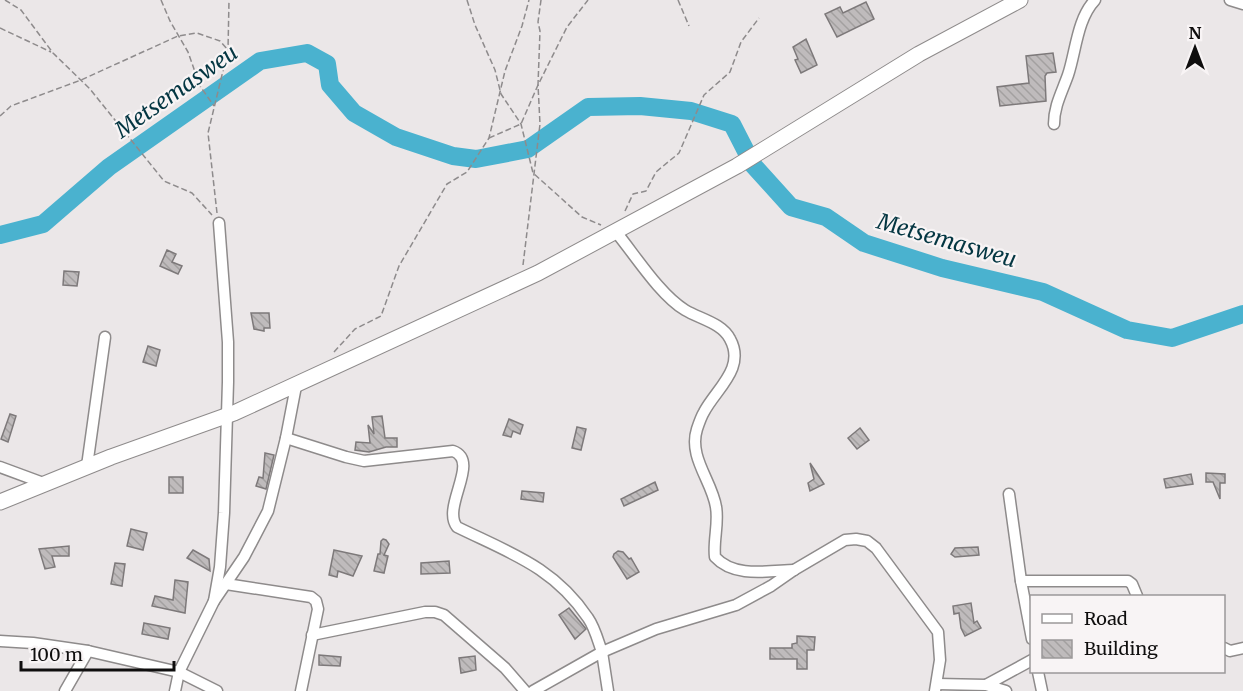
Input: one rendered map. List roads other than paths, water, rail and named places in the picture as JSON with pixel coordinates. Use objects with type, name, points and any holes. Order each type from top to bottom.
[{"type":"street","points":[[1054,124],[1054,110],[1069,73],[1077,37],[1089,7],[1095,0]]},
{"type":"street","points":[[1230,0],[1243,4]]},
{"type":"street","points":[[0,502],[87,466],[226,417],[521,281],[737,166],[919,54],[1016,1]]},
{"type":"street","points":[[214,601],[224,513],[228,342],[219,223]]},
{"type":"street","points":[[616,232],[669,297],[685,310],[720,328],[729,337],[733,346],[735,357],[733,368],[703,412],[696,432],[696,451],[716,506],[715,557],[720,563],[752,572],[794,570]]},
{"type":"street","points":[[87,466],[105,337]]},
{"type":"street","points":[[175,691],[179,672],[214,601],[255,537],[268,511],[297,386]]},
{"type":"street","points":[[286,438],[364,461],[453,451],[460,453],[464,459],[464,468],[454,507],[454,523],[457,527],[529,561],[552,577],[588,618],[602,652],[608,691]]},
{"type":"street","points":[[0,467],[46,484]]},
{"type":"street","points":[[1009,494],[1030,628]]},
{"type":"street","points":[[533,691],[602,652],[656,629],[736,605],[845,540],[856,539],[867,541],[876,548],[938,632],[940,652],[936,687],[986,685],[1006,691]]},
{"type":"street","points":[[1021,581],[1128,581],[1136,595]]},
{"type":"street","points":[[226,584],[310,597],[316,601],[318,609],[301,691]]},
{"type":"street","points":[[312,635],[425,612],[435,612],[444,615],[505,668],[525,691]]},
{"type":"street","points":[[0,641],[88,651],[179,672],[217,691]]},
{"type":"street","points":[[1225,648],[1230,651],[1243,648]]},
{"type":"street","points":[[65,691],[88,651]]},
{"type":"street","points":[[986,685],[1030,661]]},
{"type":"street","points":[[1038,673],[1042,691]]},
{"type":"waterway","name":"Metsemasweu","points":[[0,235],[43,224],[109,167],[260,61],[307,53],[327,64],[330,85],[354,113],[396,137],[453,156],[476,159],[528,149],[588,107],[640,106],[691,111],[732,124],[753,165],[791,207],[826,217],[864,243],[942,268],[1043,292],[1127,330],[1172,338],[1243,314]]}]
